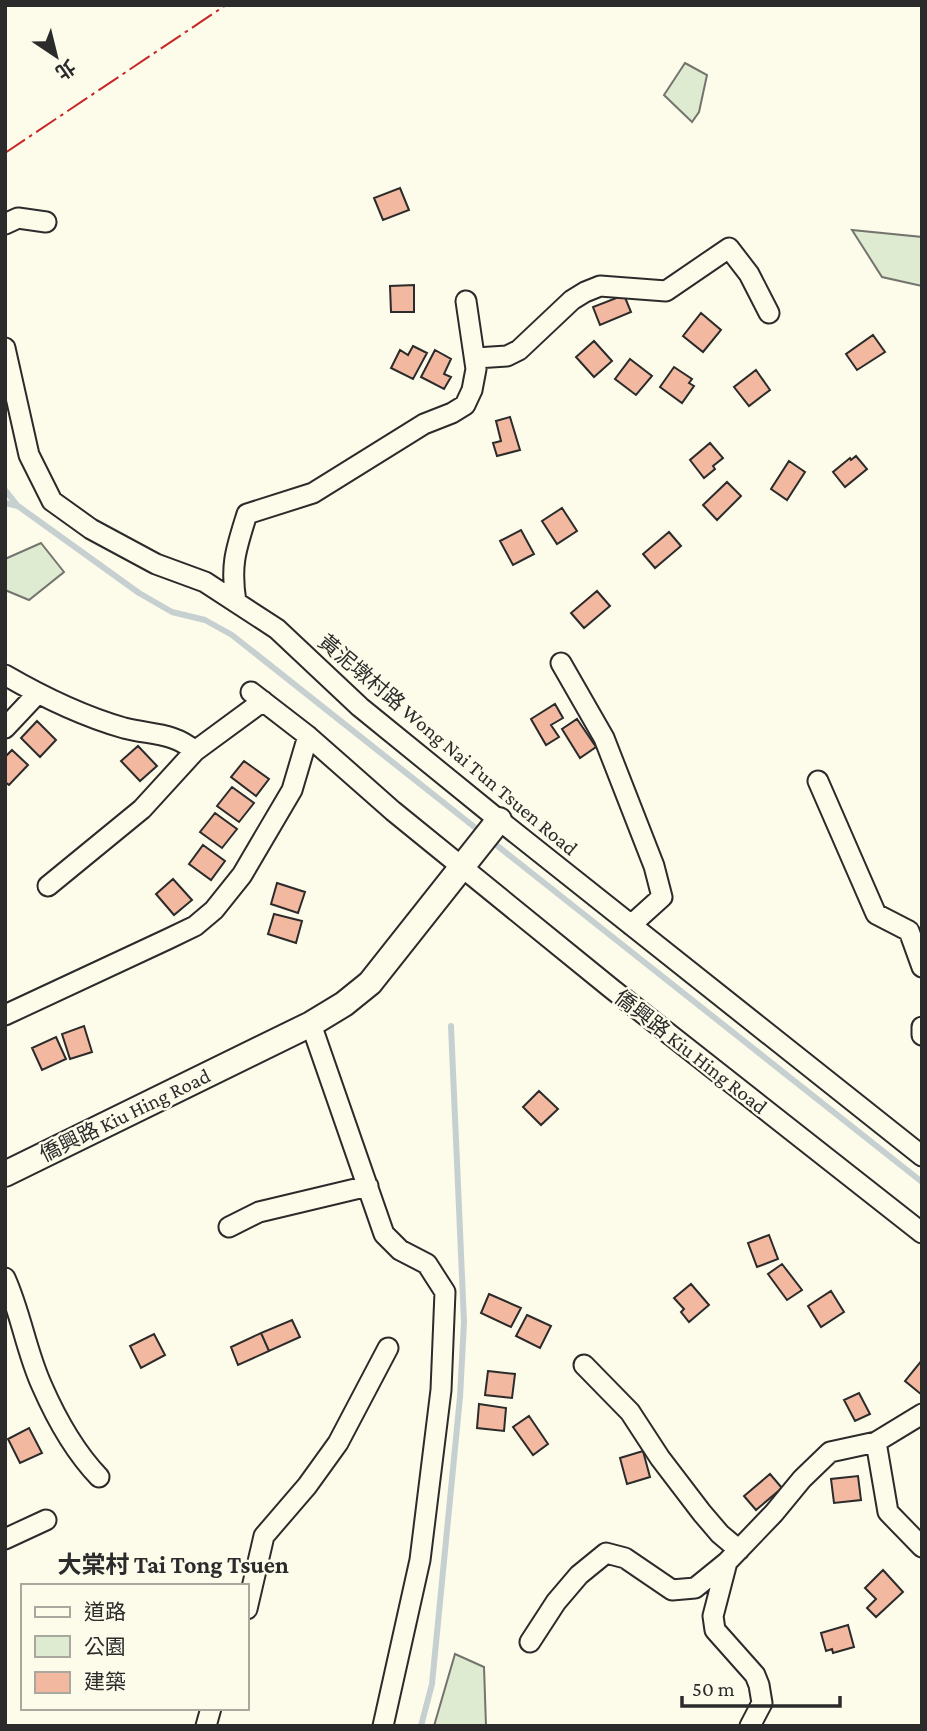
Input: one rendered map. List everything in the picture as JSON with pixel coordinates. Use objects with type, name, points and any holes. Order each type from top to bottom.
[{"type":"street","points":[[5,224],[18,218],[46,222]]},
{"type":"street","points":[[476,358],[507,356],[519,351],[572,300],[584,292],[600,286],[666,291],[729,248],[749,274],[769,313]]},
{"type":"street","points":[[236,602],[232,575],[247,514],[313,494],[424,424],[459,410],[469,398],[476,358],[466,301]]},
{"type":"street","name":"黃泥墩村路 Wong Nai Tun Tsuen Road","points":[[5,348],[29,455],[52,501],[91,529],[156,564],[205,582],[276,629],[360,707],[922,1156]]},
{"type":"street","points":[[561,663],[604,738],[654,866],[662,897],[631,925]]},
{"type":"street","points":[[5,675],[37,694],[83,714],[125,728],[176,738],[195,751],[142,809],[48,886]]},
{"type":"street","points":[[5,728],[37,694]]},
{"type":"street","name":"僑興路 Kiu Hing Road","points":[[195,751],[257,697],[308,736],[393,811],[680,1044],[922,1233]]},
{"type":"street","points":[[5,1015],[195,926],[214,910],[242,875],[292,790],[308,736]]},
{"type":"street","points":[[818,781],[876,914],[915,926],[922,967]]},
{"type":"street","name":"僑興路 Kiu Hing Road","points":[[5,1174],[311,1024],[344,1004],[370,983],[499,820]]},
{"type":"street","points":[[311,1024],[384,1234],[400,1250],[427,1264],[445,1292],[441,1390],[420,1560],[383,1726]]},
{"type":"street","points":[[229,1227],[259,1212],[368,1186]]},
{"type":"street","points":[[5,1278],[16,1302],[21,1326],[42,1385],[82,1459],[99,1477]]},
{"type":"street","points":[[248,1605],[264,1536],[338,1443],[388,1348]]},
{"type":"street","points":[[583,1365],[630,1412],[660,1458],[720,1534],[733,1556],[713,1616],[715,1630],[755,1675],[759,1685],[762,1703],[750,1726]]},
{"type":"street","points":[[530,1642],[556,1602],[579,1574],[606,1553],[625,1558],[672,1590],[695,1588],[733,1556],[830,1451],[876,1442],[922,1414]]},
{"type":"street","points":[[876,1442],[888,1512],[922,1547]]},
{"type":"street","points":[[5,1539],[46,1520]]},
{"type":"green space","points":[[685,63],[707,75],[699,112],[692,122],[664,95]]},
{"type":"green space","points":[[852,230],[922,237],[922,286],[882,277]]},
{"type":"green space","points":[[41,543],[64,572],[29,600],[5,590],[5,559]]},
{"type":"green space","points":[[455,1654],[484,1667],[486,1726],[434,1726]]},
{"type":"building","points":[[400,188],[409,210],[383,220],[374,198]]},
{"type":"building","points":[[414,285],[414,312],[391,312],[390,286]]},
{"type":"building","points":[[624,295],[631,312],[600,325],[593,307]]},
{"type":"building","points":[[701,313],[721,330],[703,352],[683,336]]},
{"type":"building","points":[[873,335],[885,352],[857,370],[846,354]]},
{"type":"building","points":[[594,341],[612,361],[594,377],[576,357]]},
{"type":"building","points":[[413,346],[427,353],[413,379],[391,368],[400,350],[408,355]]},
{"type":"building","points":[[435,350],[451,359],[444,374],[451,377],[444,389],[421,377]]},
{"type":"building","points":[[630,359],[652,376],[636,395],[615,379]]},
{"type":"building","points":[[674,367],[692,379],[689,383],[694,386],[682,403],[660,387]]},
{"type":"building","points":[[756,370],[770,390],[749,406],[734,387]]},
{"type":"building","points":[[510,417],[520,450],[497,456],[493,443],[501,441],[496,421]]},
{"type":"building","points":[[710,443],[723,458],[704,478],[690,460]]},
{"type":"building","points":[[856,456],[867,469],[845,487],[833,472]]},
{"type":"building","points":[[789,461],[805,472],[787,500],[771,489]]},
{"type":"building","points":[[727,482],[741,496],[717,520],[703,505]]},
{"type":"building","points":[[562,508],[577,531],[557,544],[542,521]]},
{"type":"building","points":[[521,530],[534,554],[513,565],[500,541]]},
{"type":"building","points":[[669,532],[681,546],[655,568],[643,554]]},
{"type":"building","points":[[597,591],[610,606],[584,628],[571,613]]},
{"type":"building","points":[[555,704],[563,718],[551,725],[559,737],[546,745],[531,719]]},
{"type":"building","points":[[577,719],[596,747],[580,758],[562,729]]},
{"type":"building","points":[[37,721],[56,740],[40,757],[21,738]]},
{"type":"building","points":[[138,746],[157,766],[140,781],[121,761]]},
{"type":"building","points":[[12,750],[28,765],[9,785],[5,782],[5,757]]},
{"type":"building","points":[[244,761],[269,779],[256,796],[231,777]]},
{"type":"building","points":[[232,787],[254,803],[239,822],[217,806]]},
{"type":"building","points":[[215,813],[237,829],[222,848],[200,832]]},
{"type":"building","points":[[203,845],[225,861],[211,880],[189,864]]},
{"type":"building","points":[[173,879],[192,900],[174,915],[156,894]]},
{"type":"building","points":[[277,883],[305,892],[298,913],[271,904]]},
{"type":"building","points":[[274,914],[302,921],[296,943],[268,934]]},
{"type":"building","points":[[84,1026],[92,1052],[70,1059],[62,1034]]},
{"type":"building","points":[[56,1037],[66,1059],[42,1070],[32,1048]]},
{"type":"building","points":[[539,1091],[558,1109],[541,1125],[523,1107]]},
{"type":"building","points":[[769,1235],[778,1259],[757,1267],[748,1243]]},
{"type":"building","points":[[782,1264],[802,1290],[787,1300],[768,1274]]},
{"type":"building","points":[[691,1284],[709,1305],[689,1322],[681,1312],[684,1309],[674,1298]]},
{"type":"building","points":[[831,1291],[844,1312],[821,1327],[808,1306]]},
{"type":"building","points":[[489,1294],[521,1308],[511,1327],[481,1313]]},
{"type":"building","points":[[527,1315],[551,1326],[540,1348],[516,1336]]},
{"type":"building","points":[[292,1320],[300,1337],[269,1351],[261,1333]]},
{"type":"building","points":[[261,1333],[269,1351],[238,1365],[231,1347]]},
{"type":"building","points":[[154,1334],[165,1355],[141,1368],[130,1346]]},
{"type":"building","points":[[922,1360],[922,1395],[905,1381]]},
{"type":"building","points":[[488,1371],[515,1374],[512,1398],[485,1395]]},
{"type":"building","points":[[859,1393],[870,1414],[855,1421],[844,1400]]},
{"type":"building","points":[[479,1404],[506,1408],[504,1431],[477,1428]]},
{"type":"building","points":[[529,1416],[548,1444],[533,1455],[513,1427]]},
{"type":"building","points":[[29,1428],[42,1453],[20,1463],[8,1439]]},
{"type":"building","points":[[643,1451],[650,1477],[627,1484],[620,1458]]},
{"type":"building","points":[[770,1474],[782,1488],[756,1510],[744,1496]]},
{"type":"building","points":[[858,1476],[861,1500],[834,1503],[831,1479]]},
{"type":"building","points":[[883,1570],[903,1592],[876,1617],[867,1608],[876,1599],[865,1588]]},
{"type":"building","points":[[848,1625],[854,1647],[833,1653],[832,1649],[826,1651],[821,1633]]},
{"type":"waterway","points":[[5,490],[17,505]]},
{"type":"waterway","points":[[5,503],[18,506],[139,593],[172,612],[205,620],[232,635],[482,833]]},
{"type":"waterway","points":[[490,840],[922,1182]]},
{"type":"waterway","points":[[421,1726],[432,1684],[460,1397],[464,1322],[451,1026]]},
{"type":"power","points":[[5,153],[226,5]]},
{"type":"district","name":"大棠村 Tai Tong Tsuen","points":[[173,1565]]}]
